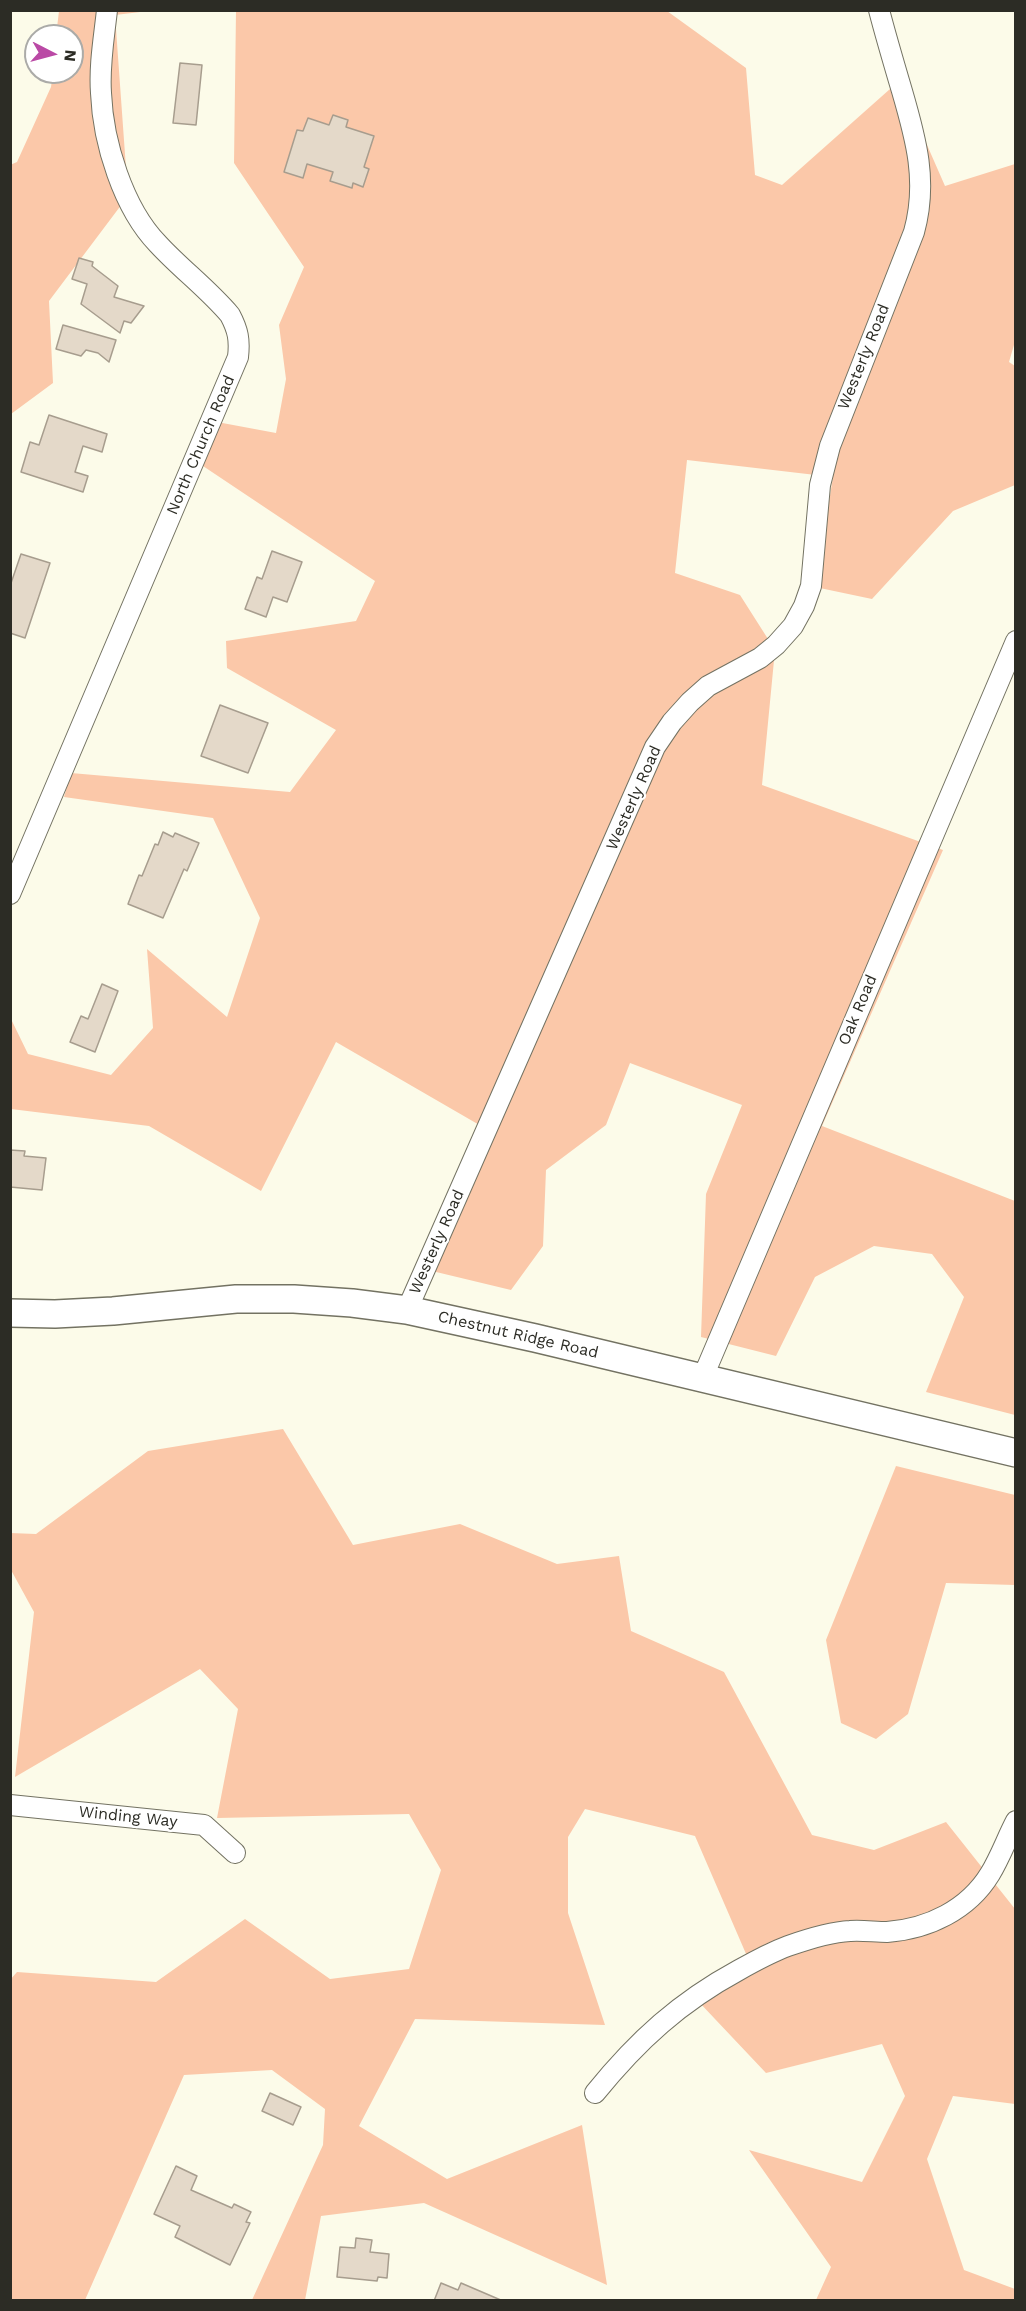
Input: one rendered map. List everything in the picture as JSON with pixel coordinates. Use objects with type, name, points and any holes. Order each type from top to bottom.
[{"type":"main road","name":"Chestnut Ridge Road","points":[[10,1313],[55,1314],[113,1311],[236,1299],[294,1299],[407,1310],[524,1335],[1016,1453]]},
{"type":"street","name":"North Church Road","points":[[10,894],[193,468],[238,357],[240,341],[237,327],[230,315],[156,243],[138,217],[123,188],[111,154],[100,92],[107,10]]},
{"type":"street","name":"Westerly Road","points":[[407,1310],[655,747],[672,722],[708,686],[760,658],[776,645],[793,626],[804,606],[811,586],[820,484],[830,446],[914,232],[919,209],[922,183],[919,153],[879,10]]},
{"type":"street","name":"Oak Road","points":[[702,1379],[1016,641]]},
{"type":"street","name":"Winding Way","points":[[10,1805],[204,1825],[235,1853]]},
{"type":"street","points":[[595,2093],[650,2031],[711,1985],[753,1962],[786,1947],[817,1937],[849,1931],[887,1932],[915,1927],[940,1918],[961,1906],[991,1874],[1016,1821]]},
{"type":"shaded area","points":[[59,11],[149,11],[115,15],[128,196],[49,301],[53,383],[11,414],[10,165],[17,162],[51,84],[84,84],[84,24],[57,24]]},
{"type":"shaded area","points":[[236,11],[667,11],[746,68],[755,175],[782,185],[899,81],[945,186],[1015,164],[1016,338],[1009,362],[1015,366],[1015,485],[953,511],[872,599],[815,587],[833,477],[687,460],[675,573],[740,595],[775,650],[762,785],[943,850],[822,1126],[1015,1201],[1015,1415],[926,1392],[964,1297],[932,1254],[874,1246],[815,1277],[776,1356],[701,1337],[706,1194],[742,1105],[630,1063],[606,1125],[546,1170],[543,1246],[511,1290],[432,1271],[488,1130],[336,1042],[261,1191],[149,1126],[11,1109],[11,1019],[28,1054],[111,1075],[153,1028],[147,949],[227,1017],[260,918],[213,818],[64,797],[71,773],[290,792],[336,730],[227,668],[226,641],[356,621],[375,581],[200,464],[217,422],[276,433],[286,379],[279,325],[304,267],[234,163]]},
{"type":"shaded area","points":[[283,1429],[353,1545],[460,1524],[557,1564],[619,1556],[631,1631],[724,1672],[812,1835],[874,1850],[946,1822],[1015,1909],[1015,2104],[953,2096],[927,2159],[964,2270],[1015,2289],[1015,2300],[816,2300],[831,2267],[749,2150],[862,2182],[905,2096],[882,2044],[766,2073],[698,2001],[753,1970],[695,1836],[585,1809],[568,1837],[568,1913],[605,2025],[415,2019],[359,2126],[447,2179],[582,2125],[607,2285],[424,2203],[321,2216],[305,2300],[252,2300],[323,2145],[325,2109],[272,2070],[184,2075],[85,2300],[11,2300],[10,1980],[17,1972],[156,1982],[245,1919],[330,1979],[409,1969],[441,1870],[409,1814],[217,1818],[238,1709],[200,1669],[15,1777],[34,1612],[11,1570],[10,1533],[36,1534],[148,1451]]},
{"type":"shaded area","points":[[896,1466],[1015,1495],[1015,1585],[946,1583],[908,1714],[876,1739],[841,1723],[826,1640]]},
{"type":"building","points":[[180,63],[202,65],[196,125],[173,123]]},
{"type":"building","points":[[333,115],[348,120],[346,127],[374,136],[364,167],[369,169],[363,187],[353,183],[352,188],[330,181],[333,172],[307,164],[303,178],[284,172],[297,130],[303,131],[308,118],[329,125]]},
{"type":"building","points":[[79,258],[93,262],[92,266],[118,286],[114,297],[144,306],[131,323],[124,321],[120,333],[81,304],[87,284],[72,279]]},
{"type":"building","points":[[63,325],[116,340],[109,362],[98,353],[86,350],[81,356],[56,349]]},
{"type":"building","points":[[49,415],[107,434],[102,452],[83,446],[75,472],[88,476],[83,492],[21,472],[30,442],[39,445]]},
{"type":"building","points":[[272,551],[302,562],[287,602],[273,597],[266,617],[245,609],[257,577],[262,579]]},
{"type":"building","points":[[21,554],[50,563],[25,638],[10,633],[10,586]]},
{"type":"building","points":[[220,705],[268,723],[248,773],[201,756]]},
{"type":"building","points":[[163,832],[173,837],[175,833],[199,843],[187,871],[184,869],[163,918],[128,904],[139,875],[142,876],[155,844],[158,845]]},
{"type":"building","points":[[102,984],[118,991],[95,1052],[70,1042],[81,1016],[88,1019]]},
{"type":"building","points":[[10,1150],[25,1151],[24,1156],[46,1158],[42,1190],[10,1187]]},
{"type":"building","points":[[270,2093],[301,2107],[293,2125],[262,2111]]},
{"type":"building","points":[[176,2166],[197,2176],[191,2190],[232,2208],[234,2204],[251,2212],[246,2222],[250,2223],[230,2265],[175,2237],[180,2226],[154,2214]]},
{"type":"building","points":[[356,2238],[372,2240],[370,2252],[389,2254],[387,2278],[378,2277],[377,2281],[337,2277],[340,2247],[355,2248]]},
{"type":"building","points":[[441,2283],[458,2290],[461,2283],[503,2301],[434,2301]]}]
